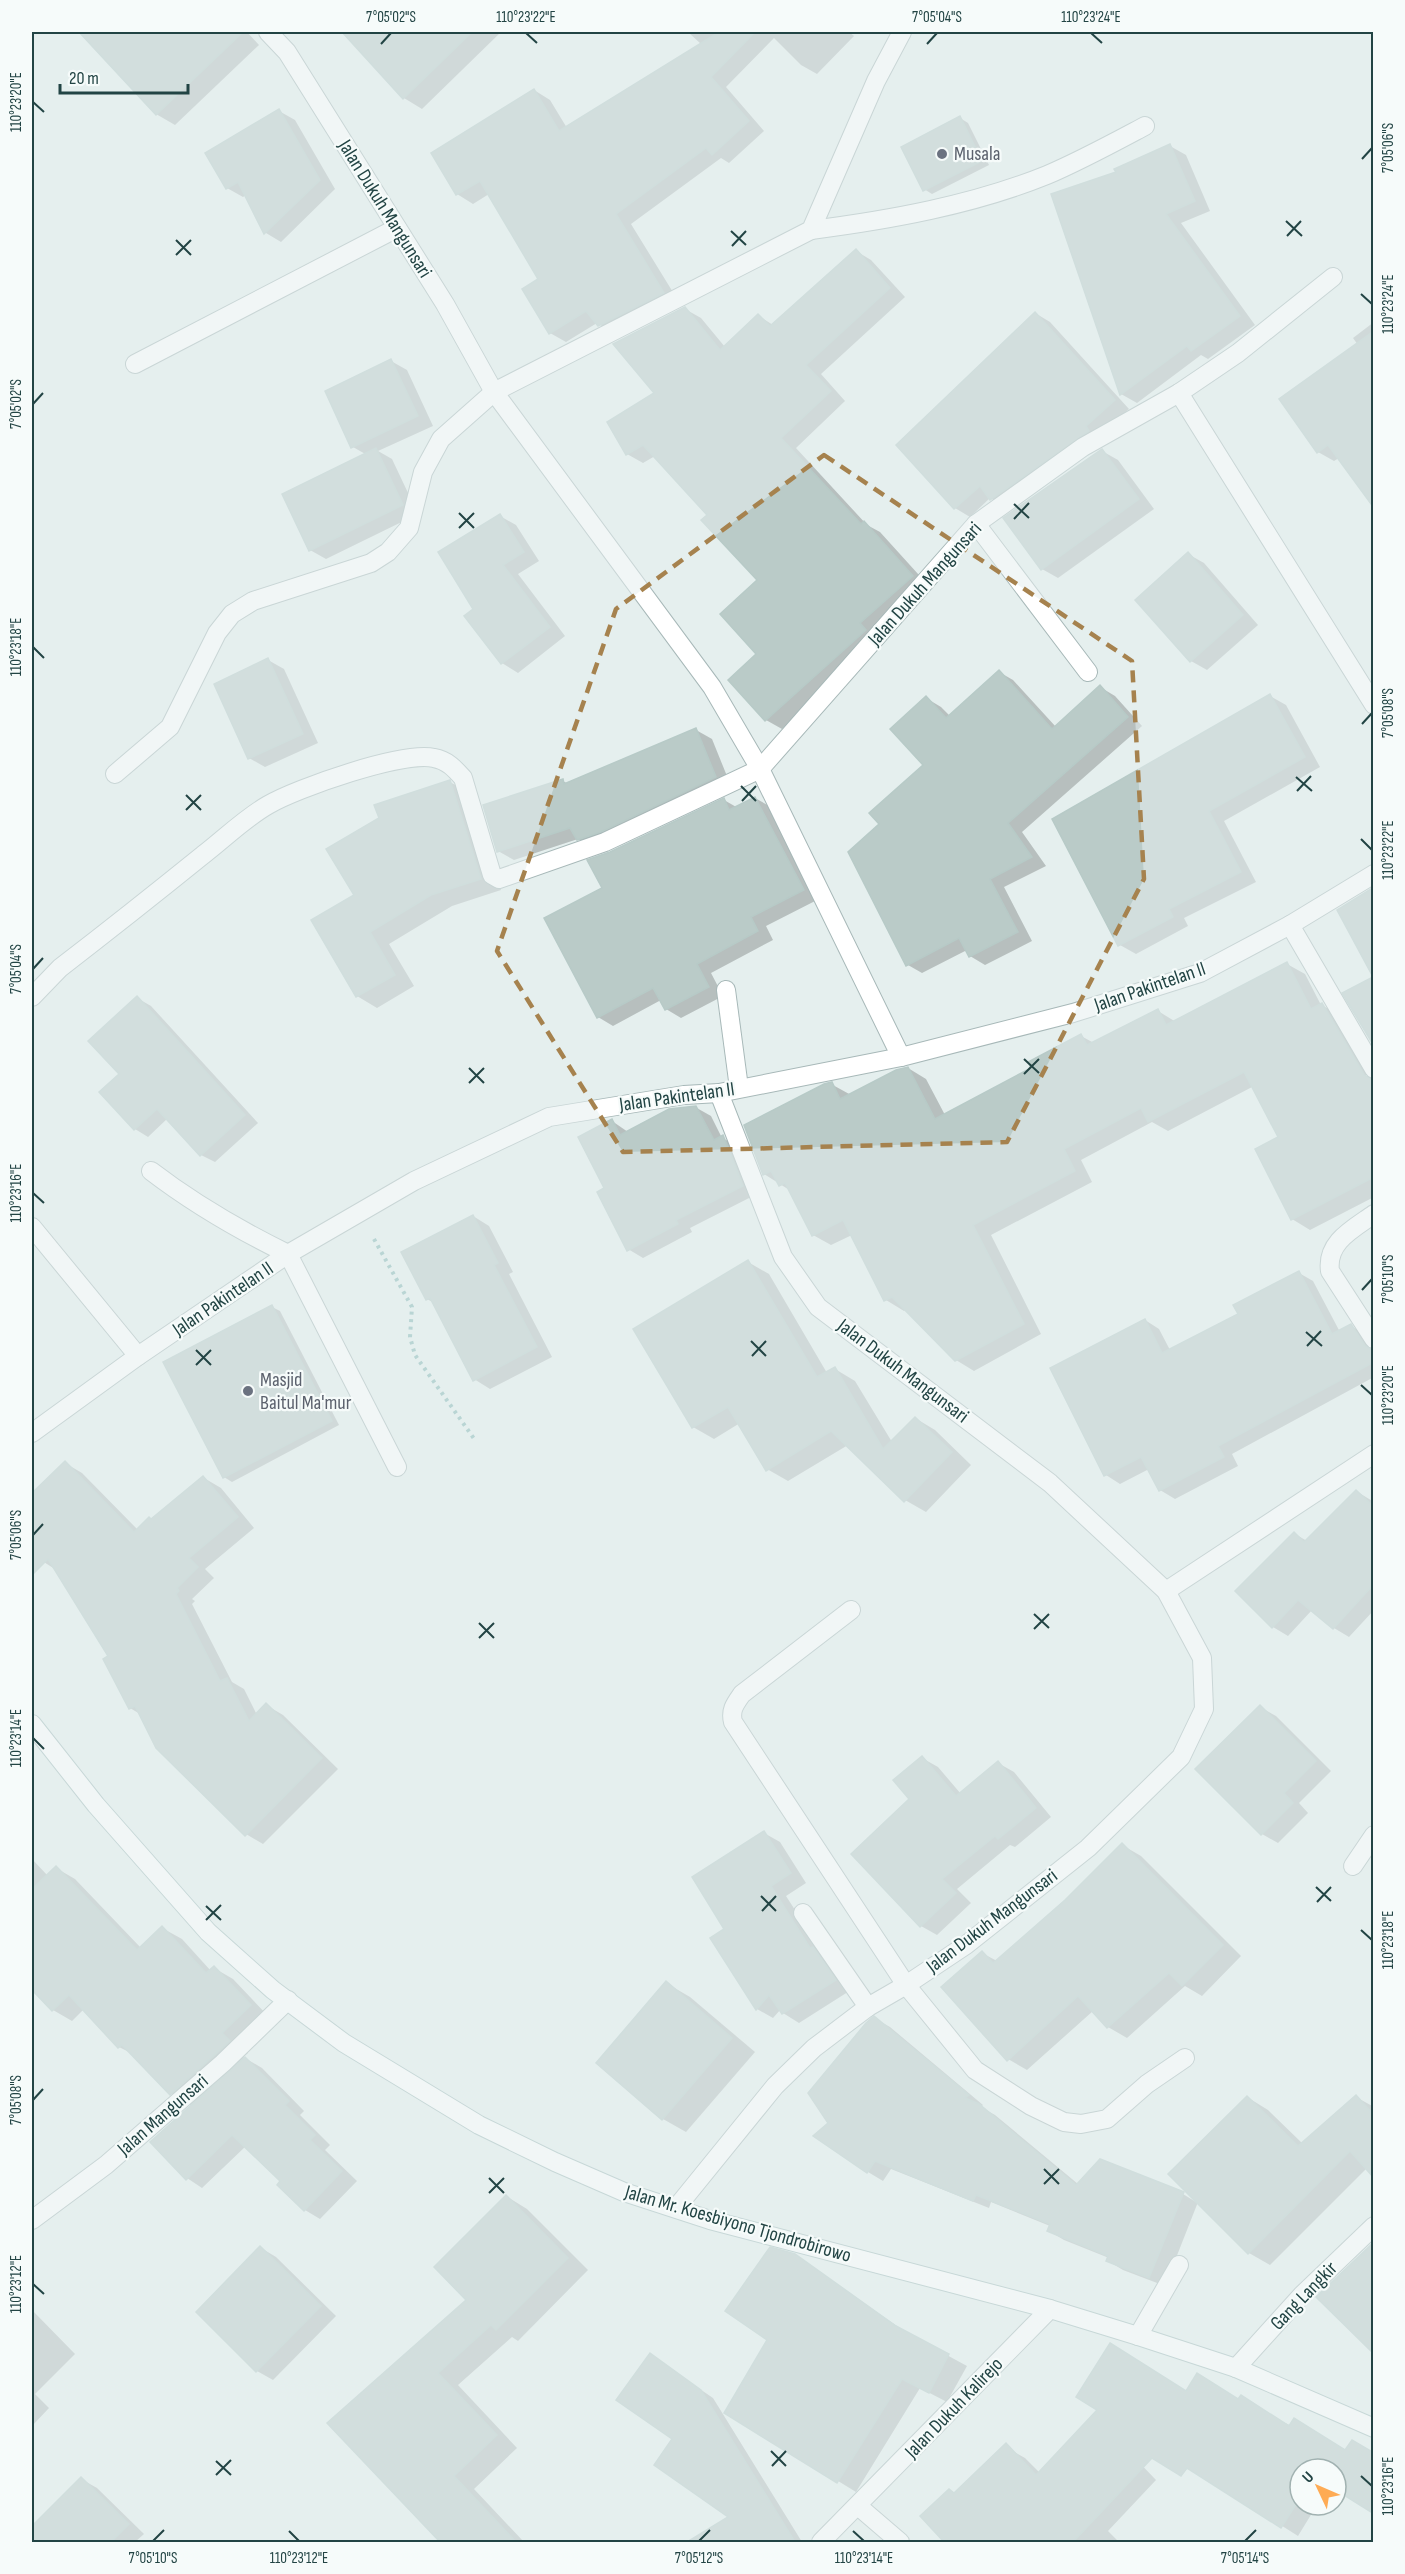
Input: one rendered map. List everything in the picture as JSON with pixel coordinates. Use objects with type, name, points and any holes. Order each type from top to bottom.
[{"type":"street","name":"Jalan Dukuh Mangunsari","points":[[268,32],[287,52],[398,228],[445,304],[494,392],[712,687],[760,769],[901,1058]]},
{"type":"street","points":[[811,230],[876,81],[902,32]]},
{"type":"street","points":[[115,774],[170,727],[217,633],[232,614],[253,601],[371,563],[388,552],[409,528],[423,472],[441,439],[494,392],[811,230],[883,221],[999,192],[1046,175],[1145,126]]},
{"type":"street","points":[[135,364],[398,228]]},
{"type":"street","name":"Jalan Dukuh Mangunsari","points":[[32,997],[60,968],[268,805],[316,784],[384,764],[432,757],[453,766],[463,778],[492,874],[499,879],[605,842],[760,769],[976,525],[1083,447],[1179,393],[1238,353],[1333,277]]},
{"type":"street","points":[[1179,393],[1374,705]]},
{"type":"street","points":[[976,525],[1088,672]]},
{"type":"street","name":"Jalan Pakintelan II","points":[[32,1433],[138,1356],[288,1254],[414,1181],[549,1117],[684,1095],[719,1093],[901,1058],[1073,1013],[1200,973],[1290,926],[1374,874]]},
{"type":"street","points":[[1290,926],[1374,1069]]},
{"type":"street","points":[[726,990],[739,1088]]},
{"type":"street","name":"Jalan Dukuh Mangunsari","points":[[676,2208],[775,2086],[814,2048],[868,2007],[966,1945],[1088,1848],[1180,1757],[1204,1709],[1202,1658],[1166,1591],[1050,1483],[818,1307],[783,1257],[719,1093]]},
{"type":"street","points":[[151,1171],[185,1197],[233,1227],[288,1254],[397,1467]]},
{"type":"street","points":[[1374,1214],[1338,1240],[1329,1260],[1330,1271],[1374,1339]]},
{"type":"street","points":[[32,1227],[138,1356]]},
{"type":"street","points":[[1166,1591],[1374,1454]]},
{"type":"street","points":[[850,1610],[742,1694],[732,1708],[733,1722],[906,1985],[975,2070],[1031,2106],[1064,2122],[1081,2124],[1107,2120],[1148,2084],[1185,2058]]},
{"type":"street","name":"Jalan Mr. Koesbiyono Tjondrobirowo","points":[[32,1724],[96,1805],[208,1932],[288,2000],[344,2043],[479,2125],[624,2192],[710,2220],[1050,2309],[1138,2336],[1236,2368],[1374,2428]]},
{"type":"street","points":[[1353,1866],[1374,1835]]},
{"type":"street","points":[[803,1913],[868,2007]]},
{"type":"street","name":"Jalan Mangunsari","points":[[32,2220],[106,2165],[222,2063],[288,2000]]},
{"type":"street","name":"Gang Langkir","points":[[1236,2368],[1302,2295],[1374,2226]]},
{"type":"street","points":[[1138,2336],[1179,2265]]},
{"type":"street","name":"Jalan Dukuh Kalirejo","points":[[821,2542],[1050,2309]]},
{"type":"street","points":[[858,2506],[900,2542]]},
{"type":"path","points":[[358,1212],[412,1307],[410,1337],[415,1354],[475,1440]]},
{"type":"highlighted area","points":[[824,455],[1132,661],[1144,879],[1007,1142],[623,1152],[497,951],[616,609]]},
{"type":"building","points":[[79,32],[243,32],[156,115]]},
{"type":"building","points":[[342,32],[472,32],[403,99]]},
{"type":"building","points":[[719,32],[755,32],[711,77],[749,121],[712,155],[706,148],[616,214],[664,293],[598,326],[586,311],[549,334],[522,289],[538,279],[480,181],[456,195],[431,153],[534,89],[559,131]]},
{"type":"building","points":[[279,109],[320,180],[264,234],[238,182],[226,189],[205,153]]},
{"type":"building","name":"Musala","points":[[960,116],[982,161],[923,191],[901,147]]},
{"type":"building","points":[[1170,144],[1195,201],[1166,214],[1240,316],[1191,351],[1187,346],[1120,395],[1051,194],[1116,172],[1114,169]]},
{"type":"building","points":[[856,249],[890,288],[806,365],[831,391],[781,438],[861,524],[864,521],[913,576],[860,623],[866,630],[765,721],[728,680],[756,654],[720,614],[757,580],[701,520],[707,515],[643,445],[626,455],[607,422],[654,393],[613,344],[685,307],[720,350],[758,314],[770,326]]},
{"type":"building","points":[[1035,312],[1115,400],[1086,426],[1089,431],[990,500],[980,486],[954,509],[896,445]]},
{"type":"building","points":[[1374,331],[1374,508],[1328,445],[1317,453],[1279,399]]},
{"type":"building","points":[[391,359],[418,416],[351,448],[325,391]]},
{"type":"building","points":[[376,448],[403,505],[309,551],[282,494]]},
{"type":"building","points":[[1102,449],[1139,499],[1041,570],[1003,518]]},
{"type":"building","points":[[500,514],[524,552],[503,565],[550,627],[501,664],[464,616],[473,609],[438,552]]},
{"type":"building","points":[[1188,552],[1243,615],[1190,662],[1135,600]]},
{"type":"building","points":[[268,658],[303,734],[248,759],[214,684]]},
{"type":"building","points":[[999,670],[1052,729],[1100,685],[1128,717],[1008,823],[1032,857],[990,879],[1018,932],[969,957],[959,938],[906,966],[848,852],[879,824],[869,813],[923,765],[890,729],[926,696],[946,718]]},
{"type":"building","points":[[1270,694],[1305,757],[1209,811],[1241,872],[1169,909],[1173,917],[1118,946],[1052,819]]},
{"type":"building","points":[[696,728],[716,777],[601,832],[577,840],[570,828],[497,852],[483,805],[563,779],[564,784]]},
{"type":"building","points":[[450,780],[481,879],[431,895],[370,932],[395,975],[356,997],[311,920],[354,895],[326,849],[379,818],[374,805]]},
{"type":"building","points":[[755,797],[804,890],[751,917],[758,931],[697,964],[709,987],[665,1010],[653,988],[597,1018],[544,918],[602,888],[587,860],[610,852],[724,798],[729,810]]},
{"type":"building","points":[[1374,887],[1374,1046],[1342,993],[1373,977],[1337,910]]},
{"type":"building","points":[[1287,962],[1311,1009],[1322,1003],[1364,1075],[1374,1080],[1374,1177],[1291,1220],[1255,1149],[1278,1137],[1244,1072],[1148,1122],[1141,1108],[1064,1149],[1075,1171],[973,1225],[1024,1324],[955,1361],[892,1297],[884,1301],[843,1220],[812,1236],[785,1183],[779,1186],[771,1171],[763,1175],[744,1125],[824,1084],[832,1082],[840,1099],[896,1070],[908,1067],[935,1119],[1031,1068],[1028,1062],[1081,1034],[1087,1045],[1158,1009],[1166,1025]]},
{"type":"building","points":[[137,996],[245,1115],[200,1156],[157,1109],[134,1130],[99,1092],[119,1074],[88,1041]]},
{"type":"building","points":[[696,1106],[714,1140],[723,1135],[743,1186],[676,1220],[678,1224],[627,1251],[597,1192],[604,1188],[578,1137],[612,1119],[620,1135],[669,1109]]},
{"type":"building","points":[[473,1215],[498,1263],[494,1265],[537,1347],[473,1381],[430,1298],[426,1300],[401,1252]]},
{"type":"building","points":[[748,1260],[817,1377],[835,1367],[883,1449],[915,1417],[952,1452],[904,1502],[831,1431],[766,1471],[728,1407],[692,1428],[633,1329]]},
{"type":"building","points":[[1299,1271],[1332,1334],[1351,1324],[1365,1346],[1374,1350],[1374,1362],[1218,1446],[1224,1457],[1159,1491],[1141,1457],[1104,1476],[1050,1368],[1145,1319],[1162,1353],[1238,1314],[1233,1305]]},
{"type":"building","name":"Masjid Baitul Ma'mur","points":[[272,1305],[332,1421],[223,1478],[163,1362]]},
{"type":"building","points":[[65,1461],[134,1532],[149,1517],[151,1519],[203,1476],[238,1517],[189,1558],[198,1567],[177,1588],[179,1591],[176,1594],[220,1681],[227,1678],[249,1721],[266,1703],[322,1758],[245,1836],[156,1748],[135,1706],[129,1709],[103,1659],[108,1656],[48,1559],[32,1575],[32,1493]]},
{"type":"building","points":[[1356,1490],[1374,1507],[1374,1584],[1333,1629],[1298,1600],[1272,1628],[1235,1591],[1294,1532],[1304,1542]]},
{"type":"building","points":[[1260,1705],[1316,1761],[1284,1793],[1293,1803],[1261,1835],[1195,1769]]},
{"type":"building","points":[[922,1756],[956,1796],[998,1761],[1036,1808],[998,1839],[995,1836],[942,1879],[956,1893],[920,1927],[851,1854],[909,1799],[893,1780]]},
{"type":"building","points":[[764,1831],[791,1873],[771,1886],[810,1948],[813,1947],[836,1980],[782,2014],[769,1995],[756,2010],[710,1938],[724,1929],[692,1877]]},
{"type":"building","points":[[1122,1843],[1223,1945],[1182,1986],[1169,1973],[1107,2028],[1078,1996],[1007,2061],[941,1987],[982,1951],[993,1963],[1065,1900]]},
{"type":"building","points":[[56,1866],[137,1950],[162,1926],[206,1973],[214,1966],[251,2005],[222,2033],[230,2041],[170,2095],[122,2045],[118,2048],[69,1995],[52,2011],[32,1990],[32,1889]]},
{"type":"building","points":[[666,1981],[732,2038],[662,2120],[596,2063]]},
{"type":"building","points":[[874,2016],[969,2095],[965,2098],[979,2104],[1076,2185],[1100,2159],[1184,2192],[1149,2278],[1106,2261],[1108,2256],[1047,2231],[1050,2224],[976,2195],[973,2201],[875,2161],[867,2173],[813,2136],[828,2123],[808,2093]]},
{"type":"building","points":[[245,2057],[289,2101],[285,2105],[315,2135],[310,2140],[342,2171],[304,2211],[277,2185],[280,2181],[232,2135],[186,2180],[150,2142]]},
{"type":"building","points":[[1356,2095],[1374,2115],[1374,2178],[1350,2151],[1248,2254],[1168,2174],[1247,2096],[1298,2146]]},
{"type":"building","points":[[506,2195],[568,2258],[496,2330],[491,2325],[438,2373],[497,2435],[454,2476],[516,2542],[440,2542],[327,2423],[466,2300],[434,2267]]},
{"type":"building","points":[[1374,2242],[1374,2354],[1316,2297]]},
{"type":"building","points":[[260,2246],[321,2306],[256,2372],[196,2312]]},
{"type":"building","points":[[770,2247],[795,2254],[896,2326],[949,2354],[929,2393],[902,2379],[837,2483],[724,2413],[767,2340],[725,2311]]},
{"type":"building","points":[[1110,2343],[1186,2391],[1197,2373],[1238,2399],[1241,2395],[1289,2426],[1294,2418],[1345,2450],[1352,2440],[1374,2453],[1374,2514],[1348,2498],[1348,2457],[1288,2457],[1288,2517],[1281,2528],[1187,2468],[1181,2476],[1152,2458],[1073,2542],[944,2542],[920,2516],[949,2489],[954,2493],[1006,2443],[1036,2475],[1097,2410],[1076,2397]]},
{"type":"building","points":[[650,2353],[701,2390],[795,2542],[687,2542],[728,2517],[654,2465],[672,2439],[616,2400]]},
{"type":"building","points":[[81,2477],[129,2524],[111,2542],[32,2542],[32,2526]]},
{"type":"place","name":"Musala","points":[[942,154]]},
{"type":"place","name":"Masjid Baitul Ma'mur","points":[[248,1391]]}]
